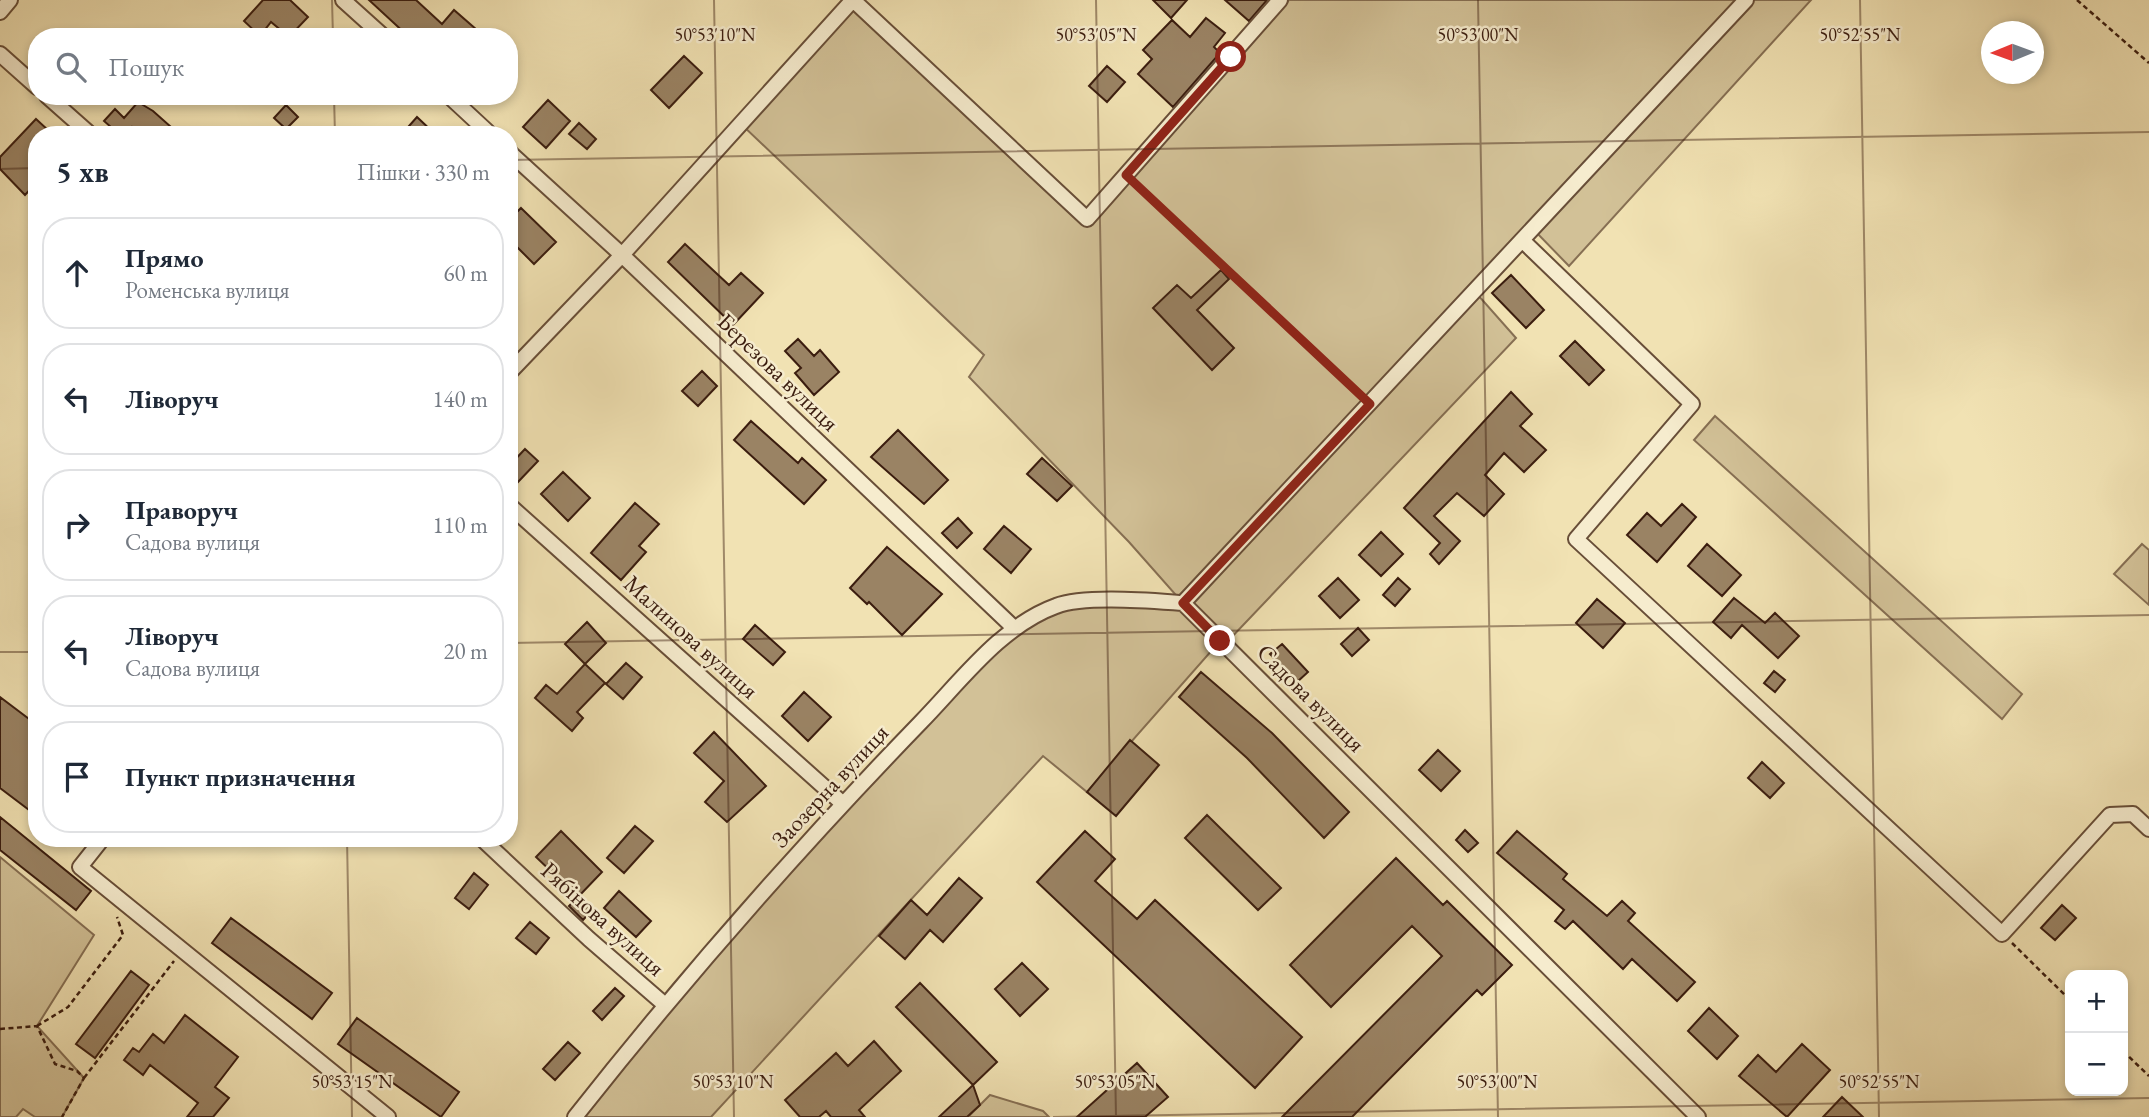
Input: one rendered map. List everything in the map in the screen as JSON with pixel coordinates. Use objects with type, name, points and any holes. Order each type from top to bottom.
[{"type":"street","points":[[0,12],[10,0]]},
{"type":"street","points":[[344,0],[374,28]]},
{"type":"street","points":[[518,364],[622,255],[852,1],[1087,219],[1280,0]]},
{"type":"street","points":[[1183,603],[1746,0]]},
{"type":"street","points":[[0,54],[28,79]]},
{"type":"street","points":[[57,105],[81,126]]},
{"type":"street","points":[[459,105],[481,126]]},
{"type":"street","name":"Березова вулиця","points":[[518,160],[622,255],[1013,627]]},
{"type":"street","points":[[1523,241],[1692,404],[1576,539],[2002,934],[2110,815],[2133,814],[2149,829]]},
{"type":"street","name":"Малинова вулиця","points":[[518,513],[842,803]]},
{"type":"street","name":"Заозерна вулиця","points":[[575,1117],[664,1004],[842,803],[1013,627],[1058,605],[1125,600],[1183,603]]},
{"type":"street","name":"Садова вулиця","points":[[1183,603],[1698,1117]]},
{"type":"street","points":[[96,847],[80,867],[388,1117]]},
{"type":"street","name":"Рябінова вулиця","points":[[491,847],[664,1004]]},
{"type":"path","points":[[2077,0],[2149,63]]},
{"type":"path","points":[[1126,175],[1370,404]]},
{"type":"path","points":[[0,1029],[37,1026],[68,1007],[124,935],[107,889]]},
{"type":"path","points":[[2002,934],[2065,995]]},
{"type":"path","points":[[62,1117],[84,1078],[182,950]]},
{"type":"path","points":[[37,1026],[55,1064],[78,1071],[84,1078]]},
{"type":"path","points":[[2128,1056],[2149,1076]]},
{"type":"shaded area","points":[[1289,0],[1811,0],[1569,266],[1534,230],[1477,294],[1516,338],[1228,641],[1220,641],[1087,792],[1043,756],[711,1117],[575,1117],[664,1004],[1013,627],[1058,605],[1183,603],[1129,542],[969,377],[984,355],[741,124],[850,3],[1087,219]]},
{"type":"shaded area","points":[[1715,416],[2022,694],[2002,719],[1694,440]]},
{"type":"shaded area","points":[[2142,544],[2149,550],[2149,605],[2114,574]]},
{"type":"shaded area","points":[[0,857],[94,935],[37,1026],[84,1078],[62,1117],[35,1117],[23,1109],[16,1117],[0,1117]]},
{"type":"shaded area","points":[[990,1095],[1043,1111],[1049,1117],[968,1117]]},
{"type":"building","points":[[263,0],[290,0],[308,17],[298,28],[278,28],[271,22],[266,28],[251,28],[244,21]]},
{"type":"building","points":[[369,0],[416,0],[442,24],[454,10],[475,28],[399,28]]},
{"type":"building","points":[[1153,0],[1187,0],[1171,18]]},
{"type":"building","points":[[1225,0],[1267,0],[1249,21]]},
{"type":"building","points":[[1206,18],[1225,33],[1214,47],[1220,53],[1173,107],[1138,74],[1152,59],[1143,50],[1172,20],[1190,37]]},
{"type":"building","points":[[684,56],[702,73],[669,108],[651,90]]},
{"type":"building","points":[[1107,66],[1125,82],[1107,102],[1089,86]]},
{"type":"building","points":[[548,100],[570,121],[546,148],[523,127]]},
{"type":"building","points":[[135,105],[143,105],[170,126],[110,126],[104,121],[115,109],[124,118]]},
{"type":"building","points":[[286,105],[298,117],[289,126],[283,126],[274,118]]},
{"type":"building","points":[[417,117],[426,126],[409,126]]},
{"type":"building","points":[[36,119],[44,126],[29,126]]},
{"type":"building","points":[[579,123],[596,139],[587,149],[569,134]]},
{"type":"building","points":[[28,127],[28,192],[25,195],[0,169],[0,157]]},
{"type":"building","points":[[521,208],[556,242],[534,264],[518,248],[518,211]]},
{"type":"building","points":[[685,244],[729,285],[741,273],[763,293],[733,325],[668,262]]},
{"type":"building","points":[[1221,270],[1229,279],[1197,310],[1234,348],[1212,370],[1153,308],[1177,285],[1191,298]]},
{"type":"building","points":[[1511,275],[1544,310],[1526,328],[1492,293]]},
{"type":"building","points":[[798,339],[814,356],[820,350],[839,372],[814,395],[795,373],[801,368],[785,351]]},
{"type":"building","points":[[1575,341],[1604,370],[1589,385],[1560,356]]},
{"type":"building","points":[[702,371],[717,386],[698,406],[682,391]]},
{"type":"building","points":[[1511,392],[1532,414],[1520,426],[1546,450],[1524,472],[1504,453],[1485,475],[1504,494],[1484,516],[1457,493],[1434,516],[1460,541],[1439,564],[1430,554],[1440,543],[1404,508]]},
{"type":"building","points":[[751,421],[798,463],[802,458],[826,480],[804,504],[734,440]]},
{"type":"building","points":[[898,430],[948,480],[924,504],[871,457]]},
{"type":"building","points":[[525,449],[538,461],[518,482],[518,456]]},
{"type":"building","points":[[1042,458],[1072,486],[1057,501],[1027,474]]},
{"type":"building","points":[[563,472],[590,498],[568,521],[541,494]]},
{"type":"building","points":[[635,503],[659,524],[639,546],[646,552],[621,580],[591,553]]},
{"type":"building","points":[[1682,504],[1696,517],[1657,562],[1627,535],[1647,513],[1661,526]]},
{"type":"building","points":[[958,518],[972,533],[957,548],[942,533]]},
{"type":"building","points":[[1004,526],[1031,549],[1011,573],[984,549]]},
{"type":"building","points":[[1381,532],[1403,554],[1381,576],[1359,555]]},
{"type":"building","points":[[1707,544],[1741,575],[1722,596],[1688,566]]},
{"type":"building","points":[[887,547],[942,594],[902,635],[869,602],[867,604],[850,588]]},
{"type":"building","points":[[1338,578],[1359,600],[1340,618],[1319,596]]},
{"type":"building","points":[[1398,578],[1410,589],[1395,606],[1383,595]]},
{"type":"building","points":[[1734,598],[1765,623],[1775,613],[1799,636],[1778,658],[1742,625],[1731,638],[1713,622]]},
{"type":"building","points":[[1597,599],[1625,623],[1603,648],[1576,623]]},
{"type":"building","points":[[587,622],[606,643],[585,664],[565,644]]},
{"type":"building","points":[[755,625],[785,652],[773,665],[743,639]]},
{"type":"building","points":[[1358,628],[1369,640],[1352,656],[1341,644]]},
{"type":"building","points":[[1282,644],[1308,672],[1297,682],[1270,654]]},
{"type":"building","points":[[626,663],[642,677],[623,699],[606,684]]},
{"type":"building","points":[[585,664],[605,683],[577,712],[583,718],[572,731],[535,698],[546,685],[557,694]]},
{"type":"building","points":[[1774,671],[1785,680],[1775,692],[1764,683]]},
{"type":"building","points":[[1201,672],[1272,733],[1349,812],[1324,838],[1247,758],[1179,697]]},
{"type":"building","points":[[804,692],[831,717],[808,741],[782,716]]},
{"type":"building","points":[[0,697],[28,718],[28,809],[0,788]]},
{"type":"building","points":[[714,732],[766,786],[727,822],[705,802],[724,781],[694,753]]},
{"type":"building","points":[[1130,740],[1159,765],[1116,816],[1087,792]]},
{"type":"building","points":[[1438,750],[1460,771],[1441,791],[1419,770]]},
{"type":"building","points":[[1762,762],[1784,783],[1770,798],[1748,778]]},
{"type":"building","points":[[1207,815],[1281,888],[1258,910],[1185,838]]},
{"type":"building","points":[[0,817],[28,840],[28,847],[37,847],[91,891],[76,910],[0,850]]},
{"type":"building","points":[[635,826],[653,841],[624,873],[607,858]]},
{"type":"building","points":[[1465,830],[1478,843],[1468,852],[1456,840]]},
{"type":"building","points":[[561,831],[602,872],[578,897],[536,857]]},
{"type":"building","points":[[1085,831],[1115,859],[1095,881],[1137,919],[1155,900],[1302,1037],[1255,1088],[1037,882]]},
{"type":"building","points":[[1517,831],[1567,874],[1563,879],[1607,916],[1622,901],[1635,913],[1628,921],[1695,982],[1677,1001],[1632,959],[1623,969],[1573,921],[1565,929],[1555,921],[1564,910],[1497,853]]},
{"type":"building","points":[[1396,858],[1443,905],[1447,901],[1512,965],[1482,995],[1477,990],[1352,1117],[1282,1117],[1442,956],[1412,926],[1331,1007],[1290,965]]},
{"type":"building","points":[[474,873],[488,885],[469,909],[455,898]]},
{"type":"building","points":[[959,878],[982,898],[943,942],[930,930],[905,959],[879,936],[911,900],[927,915]]},
{"type":"building","points":[[619,891],[651,921],[636,937],[604,908]]},
{"type":"building","points":[[578,897],[592,910],[583,920],[569,906]]},
{"type":"building","points":[[2062,905],[2076,918],[2055,940],[2041,928]]},
{"type":"building","points":[[231,918],[332,993],[312,1019],[212,943]]},
{"type":"building","points":[[530,922],[549,938],[536,954],[516,938]]},
{"type":"building","points":[[1022,963],[1048,989],[1020,1016],[995,989]]},
{"type":"building","points":[[131,971],[149,985],[95,1058],[76,1044]]},
{"type":"building","points":[[920,983],[997,1062],[973,1085],[896,1007]]},
{"type":"building","points":[[615,988],[624,996],[602,1020],[593,1011]]},
{"type":"building","points":[[1709,1008],[1738,1036],[1717,1059],[1688,1031]]},
{"type":"building","points":[[185,1015],[238,1057],[215,1087],[229,1098],[213,1117],[187,1117],[198,1103],[150,1065],[143,1075],[124,1060],[133,1048],[139,1052],[153,1034],[164,1043]]},
{"type":"building","points":[[357,1018],[459,1092],[441,1117],[338,1044]]},
{"type":"building","points":[[874,1041],[901,1071],[859,1110],[865,1117],[831,1117],[826,1111],[819,1117],[800,1117],[785,1100],[836,1053],[848,1066]]},
{"type":"building","points":[[568,1042],[580,1053],[555,1080],[543,1069]]},
{"type":"building","points":[[1802,1044],[1830,1070],[1787,1117],[1739,1076],[1758,1055],[1776,1072]]},
{"type":"building","points":[[1137,1063],[1168,1097],[1145,1117],[1077,1117]]},
{"type":"building","points":[[973,1085],[980,1105],[967,1117],[939,1117]]},
{"type":"building","points":[[1842,1097],[1863,1117],[1823,1117]]},
{"type":"route","points":[[1220,641],[1183,603],[1370,404],[1126,175],[1231,57]]}]
